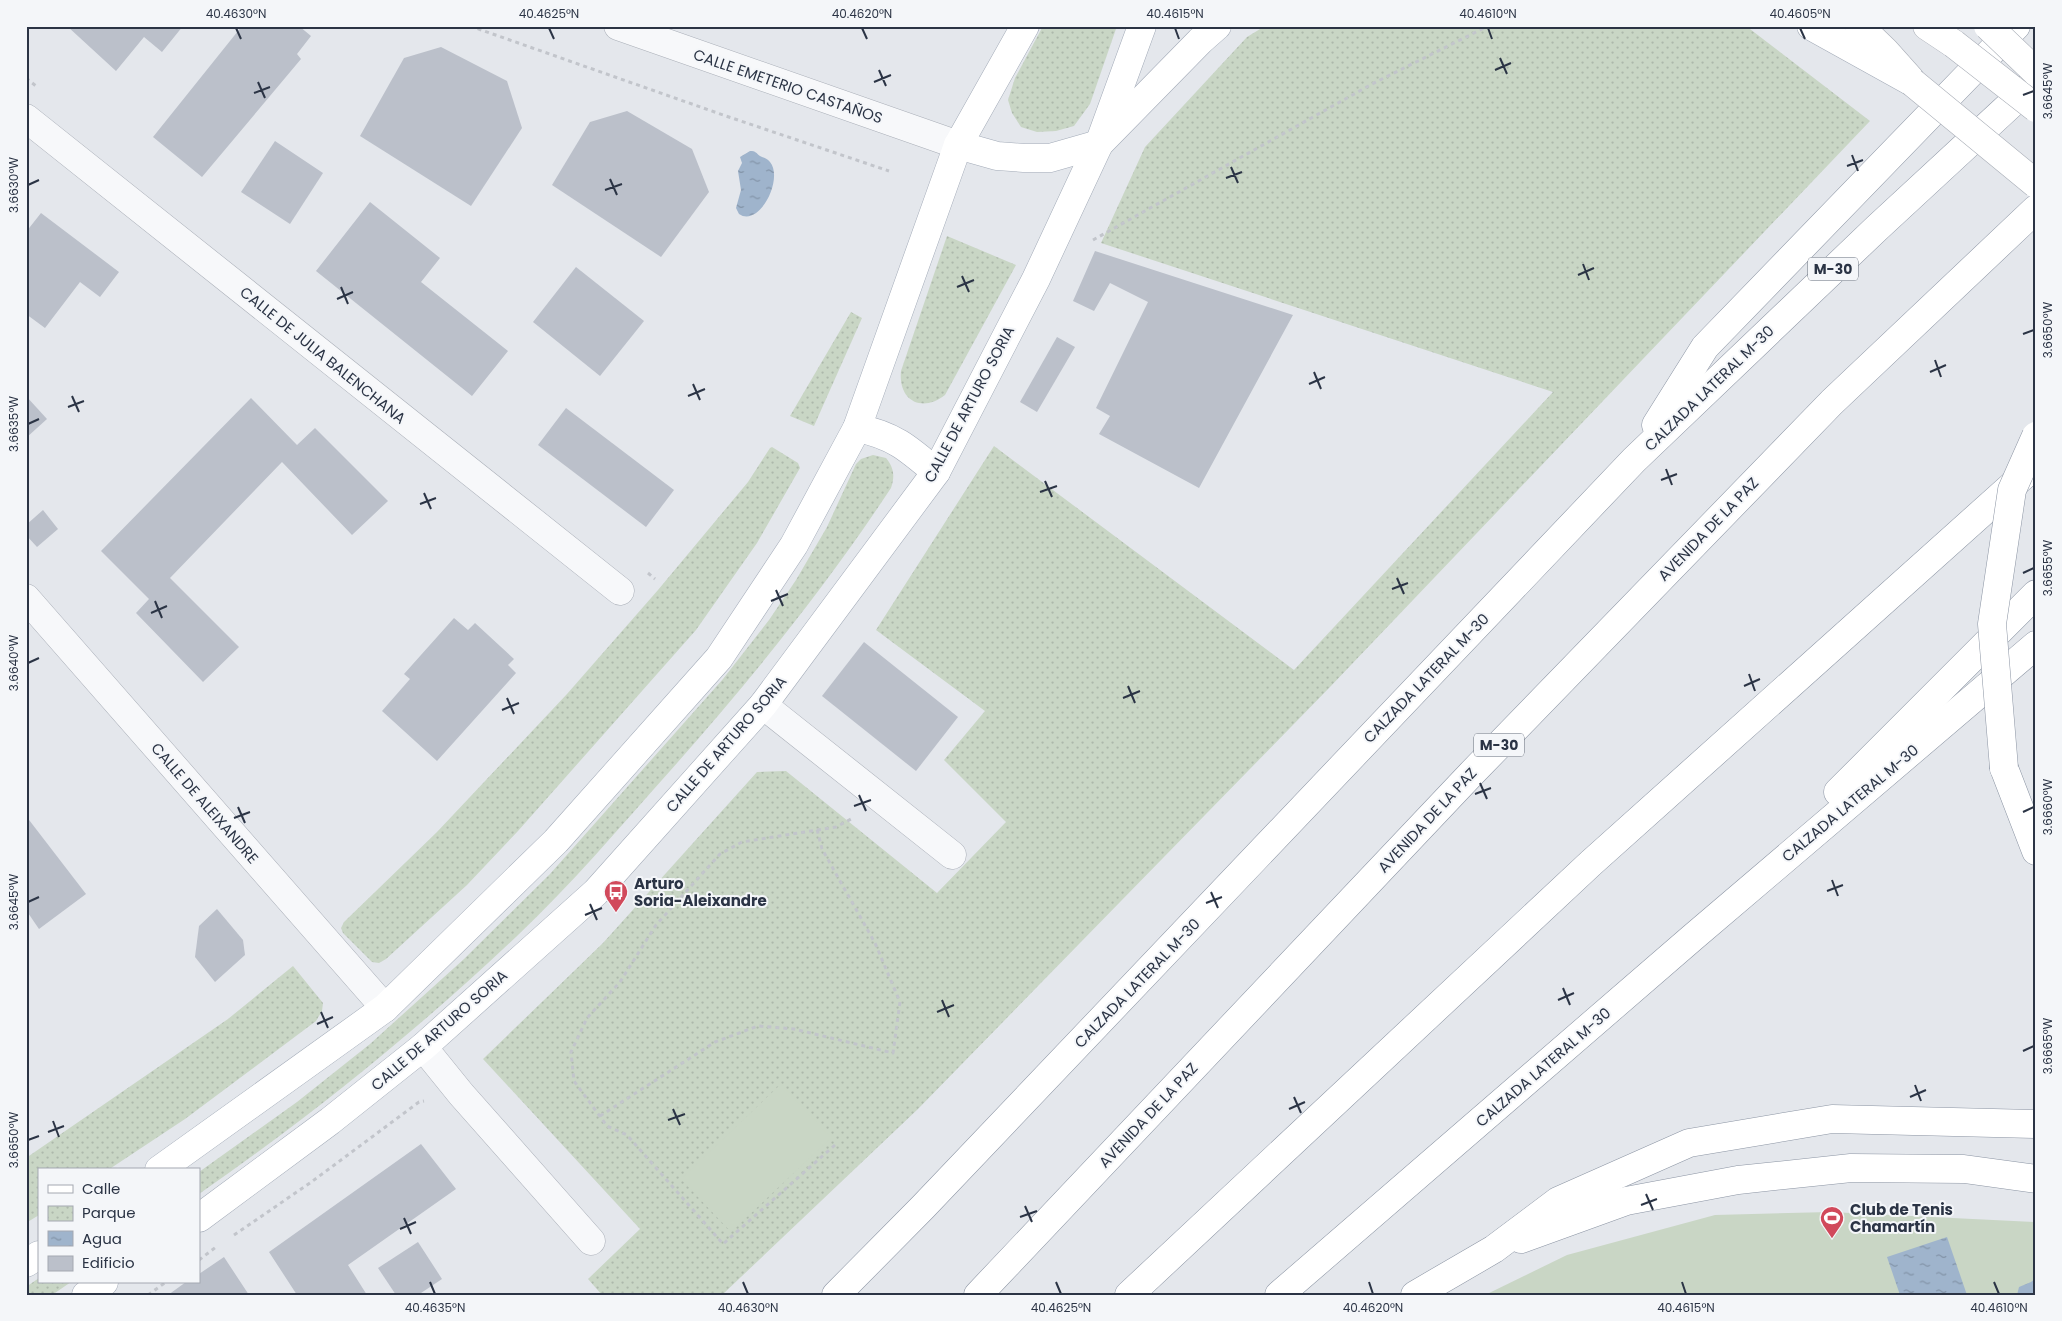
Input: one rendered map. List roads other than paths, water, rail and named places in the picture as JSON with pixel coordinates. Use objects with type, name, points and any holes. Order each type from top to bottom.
[{"type":"main road","points":[[162,1168],[385,1008],[556,841],[719,658],[794,545],[856,428],[958,145],[1025,26]]},
{"type":"main road","name":"CALLE DE ARTURO SORIA","points":[[200,1217],[330,1121],[423,1047],[596,892],[763,705],[936,472],[1036,279],[1099,144],[1142,26]]},
{"type":"main road","points":[[958,145],[998,156],[1024,158],[1055,157],[1099,144],[1217,26]]},
{"type":"main road","points":[[1811,26],[1912,82]]},
{"type":"main road","points":[[1858,26],[1885,51],[1912,82],[2036,184]]},
{"type":"main road","points":[[1927,26],[1954,44],[2036,108]]},
{"type":"main road","points":[[1988,26],[2036,72]]},
{"type":"main road","points":[[1634,460],[1705,347],[2016,26]]},
{"type":"main road","name":"CALZADA LATERAL M-30","points":[[836,1295],[923,1207],[1634,460],[1877,228],[2036,81]]},
{"type":"main road","name":"AVENIDA DE LA PAZ","points":[[978,1295],[1471,774],[1832,402],[2036,209]]},
{"type":"main road","points":[[856,428],[876,432],[904,445],[936,472]]},
{"type":"main road","points":[[2036,436],[2012,490],[1992,624],[2004,768],[2036,851]]},
{"type":"main road","points":[[1129,1295],[1591,863],[2036,464]]},
{"type":"main road","points":[[1692,938],[2036,594]]},
{"type":"main road","name":"CALZADA LATERAL M-30","points":[[1279,1295],[1692,938],[2036,645]]},
{"type":"main road","points":[[1416,1295],[1494,1249],[1558,1201],[1689,1144],[1832,1119],[2036,1124]]},
{"type":"main road","points":[[1494,1249],[1626,1201],[1738,1180],[1851,1168],[1964,1169],[2036,1179]]},
{"type":"main road","points":[[26,1264],[38,1256]]},
{"type":"main road","points":[[86,1295],[101,1284]]},
{"type":"street","name":"CALLE EMETERIO CASTAÑOS","points":[[618,26],[958,145]]},
{"type":"street","name":"CALLE DE JULIA BALENCHANA","points":[[26,118],[620,591]]},
{"type":"street","name":"CALLE DE ALEIXANDRE","points":[[26,598],[385,1008]]},
{"type":"street","points":[[763,705],[952,855]]},
{"type":"street","points":[[423,1047],[461,1094],[591,1241]]},
{"type":"water","points":[[750,151],[755,152],[770,162],[774,170],[774,179],[772,190],[767,200],[754,214],[747,216],[739,214],[736,208],[741,190],[738,171],[742,163],[740,157]]},
{"type":"water","points":[[1947,1237],[1967,1295],[1900,1295],[1887,1257]]},
{"type":"water","points":[[2036,1278],[2036,1295],[2017,1295],[2019,1287]]},
{"type":"place","name":"Arturo Soria-Aleixandre","points":[[616,913]]},
{"type":"place","name":"Club de Tenis Chamartín","points":[[1832,1239]]}]
